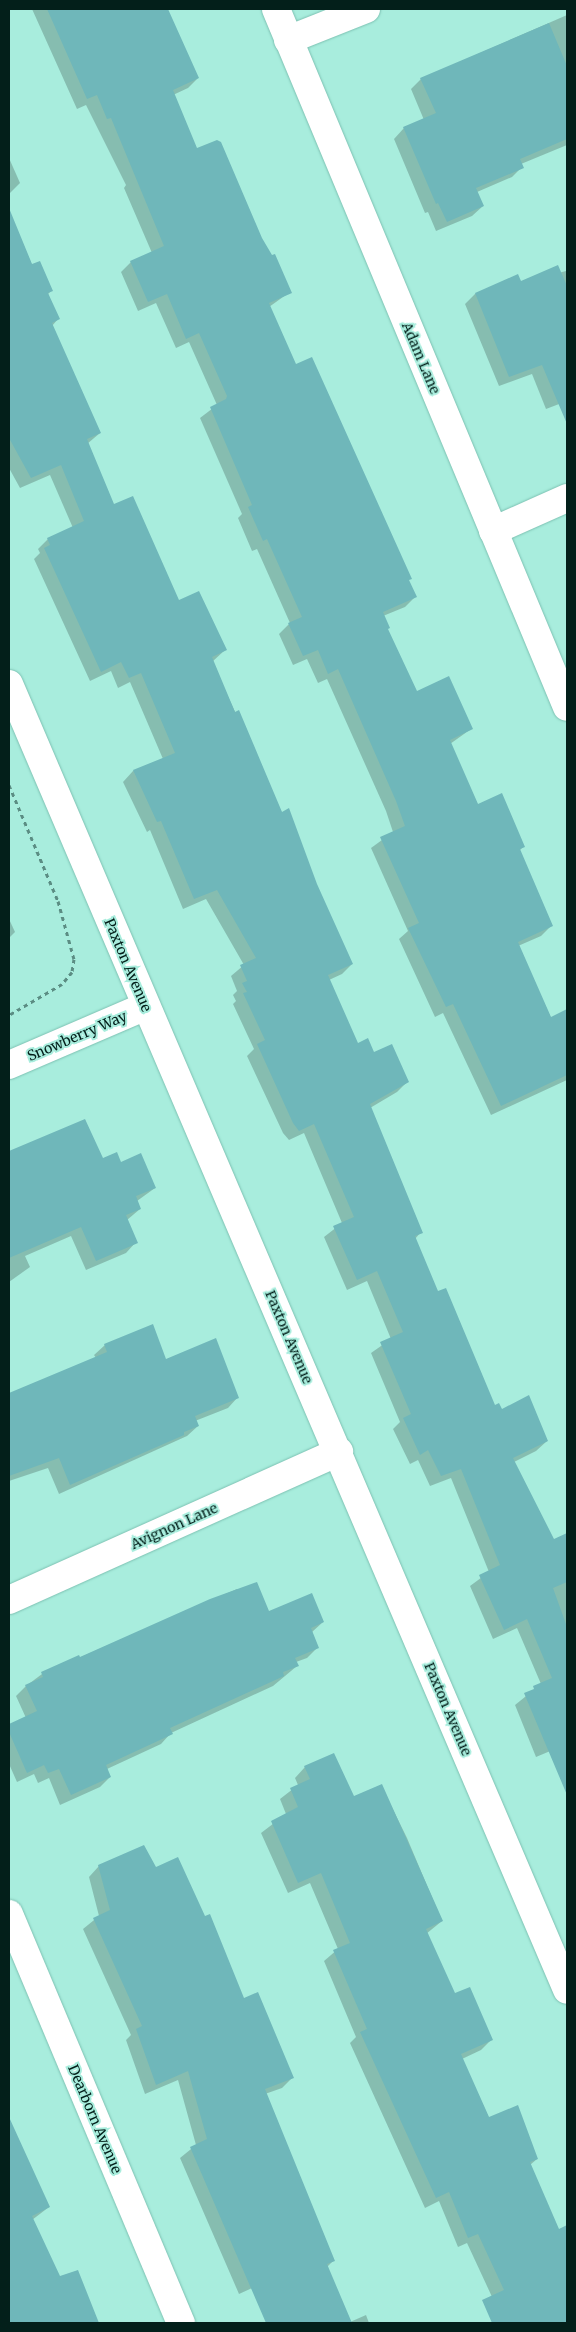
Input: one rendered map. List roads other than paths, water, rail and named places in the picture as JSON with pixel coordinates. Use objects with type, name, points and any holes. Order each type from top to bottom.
[{"type":"street","name":"Adam Lane","points":[[276,9],[567,707]]},
{"type":"street","points":[[288,40],[366,9]]},
{"type":"street","points":[[493,531],[567,498]]},
{"type":"street","name":"Paxton Avenue","points":[[9,684],[339,1452],[567,1990]]},
{"type":"street","name":"Snowberry Way","points":[[9,1065],[146,1006]]},
{"type":"street","name":"Avignon Lane","points":[[9,1600],[339,1452]]},
{"type":"street","name":"Dearborn Avenue","points":[[9,1914],[181,2323]]}]
